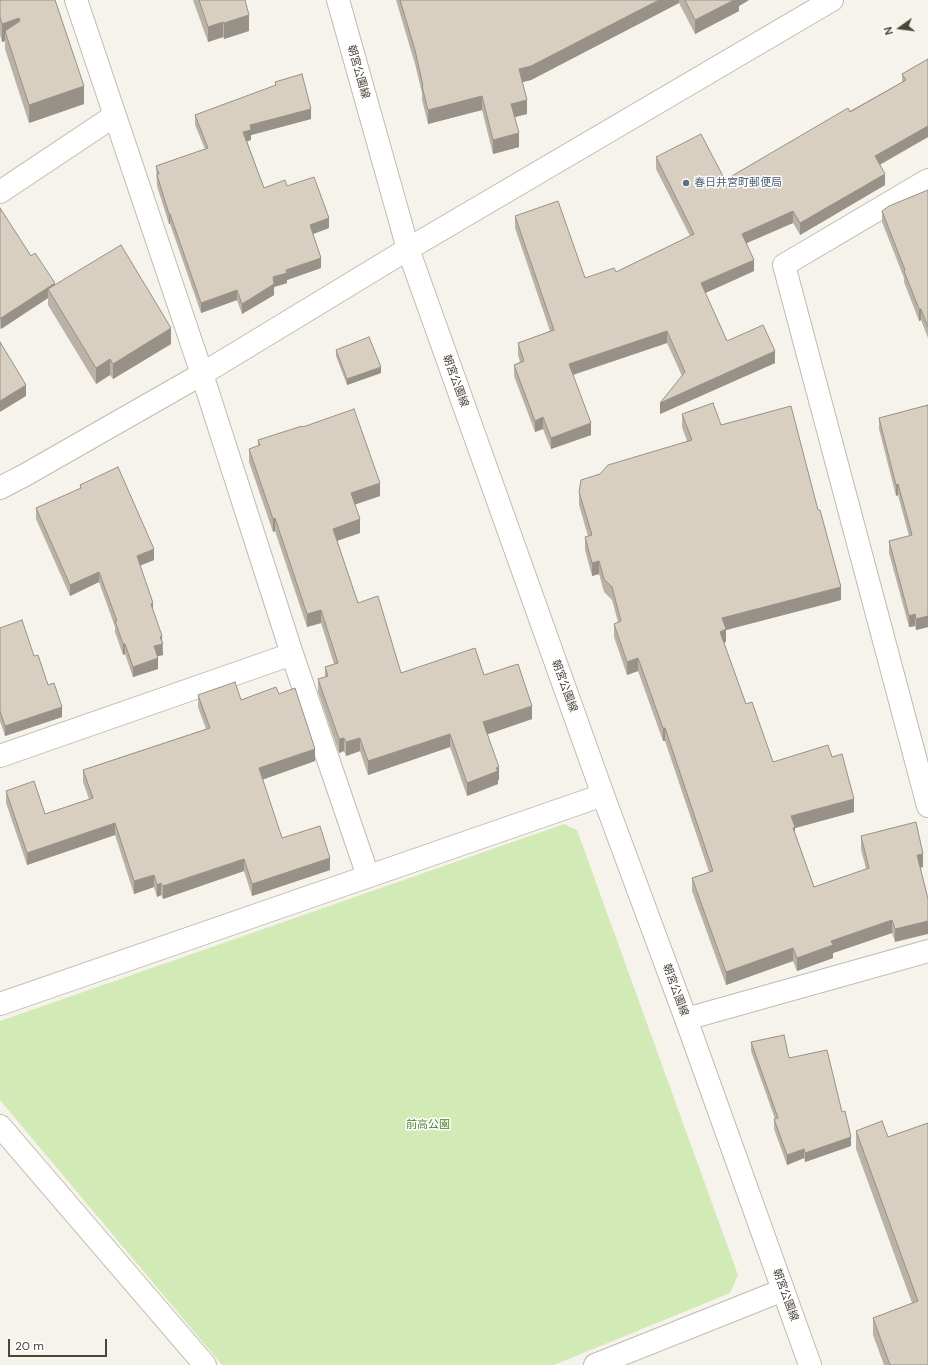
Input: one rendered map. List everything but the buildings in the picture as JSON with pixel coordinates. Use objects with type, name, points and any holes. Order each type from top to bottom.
[{"type":"street","points":[[76,0],[202,374],[292,654],[368,876]]},
{"type":"street","name":"朝宮公園線","points":[[338,0],[408,249],[603,795],[686,1019],[810,1365]]},
{"type":"street","points":[[0,488],[202,374],[408,249],[832,0]]},
{"type":"street","points":[[0,192],[114,116]]},
{"type":"street","points":[[928,180],[784,265],[928,806]]},
{"type":"street","points":[[0,756],[292,654]]},
{"type":"street","points":[[0,1004],[603,795]]},
{"type":"street","points":[[686,1019],[928,951]]},
{"type":"street","points":[[0,1126],[205,1365]]},
{"type":"street","points":[[594,1365],[783,1290]]},
{"type":"green space","name":"前高公園","points":[[564,824],[577,830],[738,1275],[730,1293],[554,1365],[222,1365],[0,1100],[0,1021]]},
{"type":"place","name":"春日井宮町郵便局","points":[[686,183]]}]
